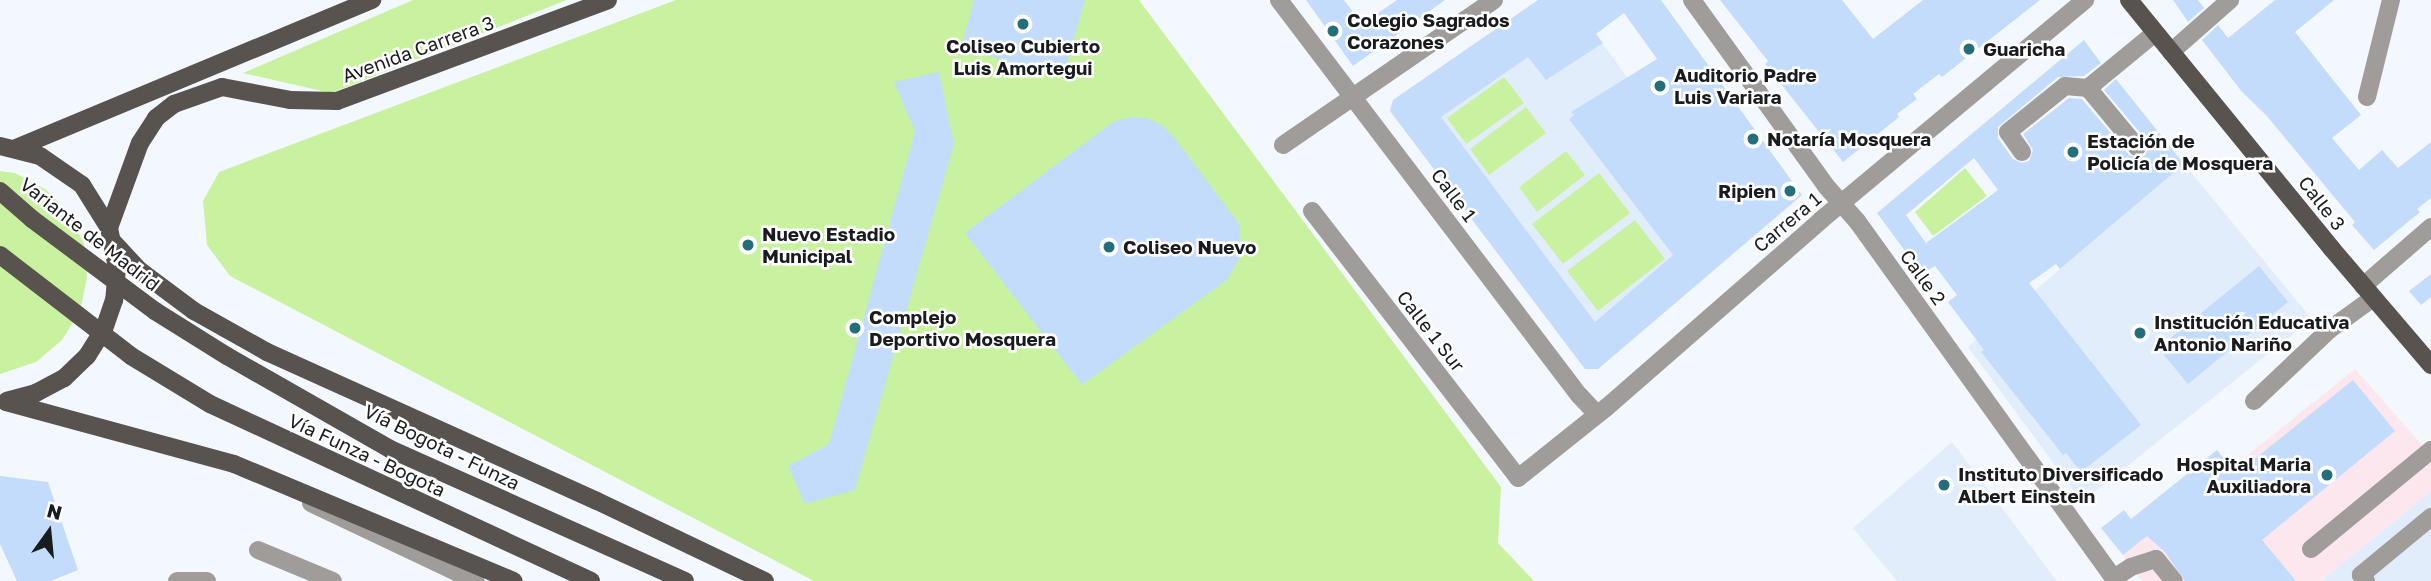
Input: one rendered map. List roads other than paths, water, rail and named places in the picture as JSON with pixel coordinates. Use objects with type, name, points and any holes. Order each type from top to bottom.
[{"type":"main road","points":[[8,147],[372,0]]},
{"type":"main road","name":"Avenida Carrera 3","points":[[111,235],[140,143],[156,118],[174,104],[222,87],[299,101],[337,101],[608,0]]},
{"type":"main road","name":"Calle 3","points":[[2129,0],[2431,365]]},
{"type":"main road","points":[[8,147],[40,156],[82,185],[111,235],[139,270],[194,311],[267,352],[597,501],[765,581]]},
{"type":"main road","name":"Variante de Madrid","points":[[0,191],[32,219],[155,311]]},
{"type":"main road","points":[[3,402],[46,388],[64,378],[87,356],[104,329],[114,300],[117,268],[111,235]]},
{"type":"main road","name":"Vía Funza - Bogota","points":[[0,255],[131,356],[209,404],[591,581]]},
{"type":"main road","name":"Vía Bogota - Funza","points":[[155,311],[227,356],[390,449],[685,581]]},
{"type":"main road","points":[[3,402],[141,437],[256,472],[514,581]]},
{"type":"street","name":"Calle 1","points":[[1279,0],[1580,396],[1596,413]]},
{"type":"street","points":[[1283,145],[1494,0]]},
{"type":"street","name":"Calle 2","points":[[1692,0],[1880,253],[2115,579]]},
{"type":"street","name":"Carrera 1","points":[[1518,478],[2085,0]]},
{"type":"street","points":[[2171,52],[2230,0]]},
{"type":"street","points":[[2367,97],[2391,0]]},
{"type":"street","points":[[2022,152],[2008,132],[2065,86],[2088,88],[2155,33]]},
{"type":"street","points":[[2088,88],[2137,148]]},
{"type":"street","name":"Calle 1 Sur","points":[[1312,211],[1518,478]]},
{"type":"street","points":[[2254,401],[2431,228]]},
{"type":"street","points":[[2311,549],[2431,450]]},
{"type":"street","points":[[256,472],[346,522],[475,581]]},
{"type":"street","points":[[2366,581],[2361,575],[2431,517]]},
{"type":"street","points":[[258,550],[333,581]]},
{"type":"street","points":[[2115,579],[2132,567],[2156,559],[2174,581]]},
{"type":"street","points":[[177,581],[207,581]]},
{"type":"place","name":"Coliseo Cubierto Luis Amortegui","points":[[1023,24]]},
{"type":"place","name":"Colegio Sagrados Corazones","points":[[1333,31]]},
{"type":"place","name":"Guaricha","points":[[1969,49]]},
{"type":"place","name":"Auditorio Padre Luis Variara","points":[[1660,86]]},
{"type":"place","name":"Notaría Mosquera","points":[[1753,139]]},
{"type":"place","name":"Estación de Policía de Mosquera","points":[[2073,152]]},
{"type":"place","name":"Ripien","points":[[1790,191]]},
{"type":"place","name":"Nuevo Estadio Municipal","points":[[748,245]]},
{"type":"place","name":"Coliseo Nuevo","points":[[1109,247]]},
{"type":"place","name":"Complejo Deportivo Mosquera","points":[[855,328]]},
{"type":"place","name":"Institución Educativa Antonio Nariño","points":[[2140,333]]},
{"type":"place","name":"Hospital Maria Auxiliadora","points":[[2327,475]]},
{"type":"place","name":"Instituto Diversificado Albert Einstein","points":[[1944,485]]}]
